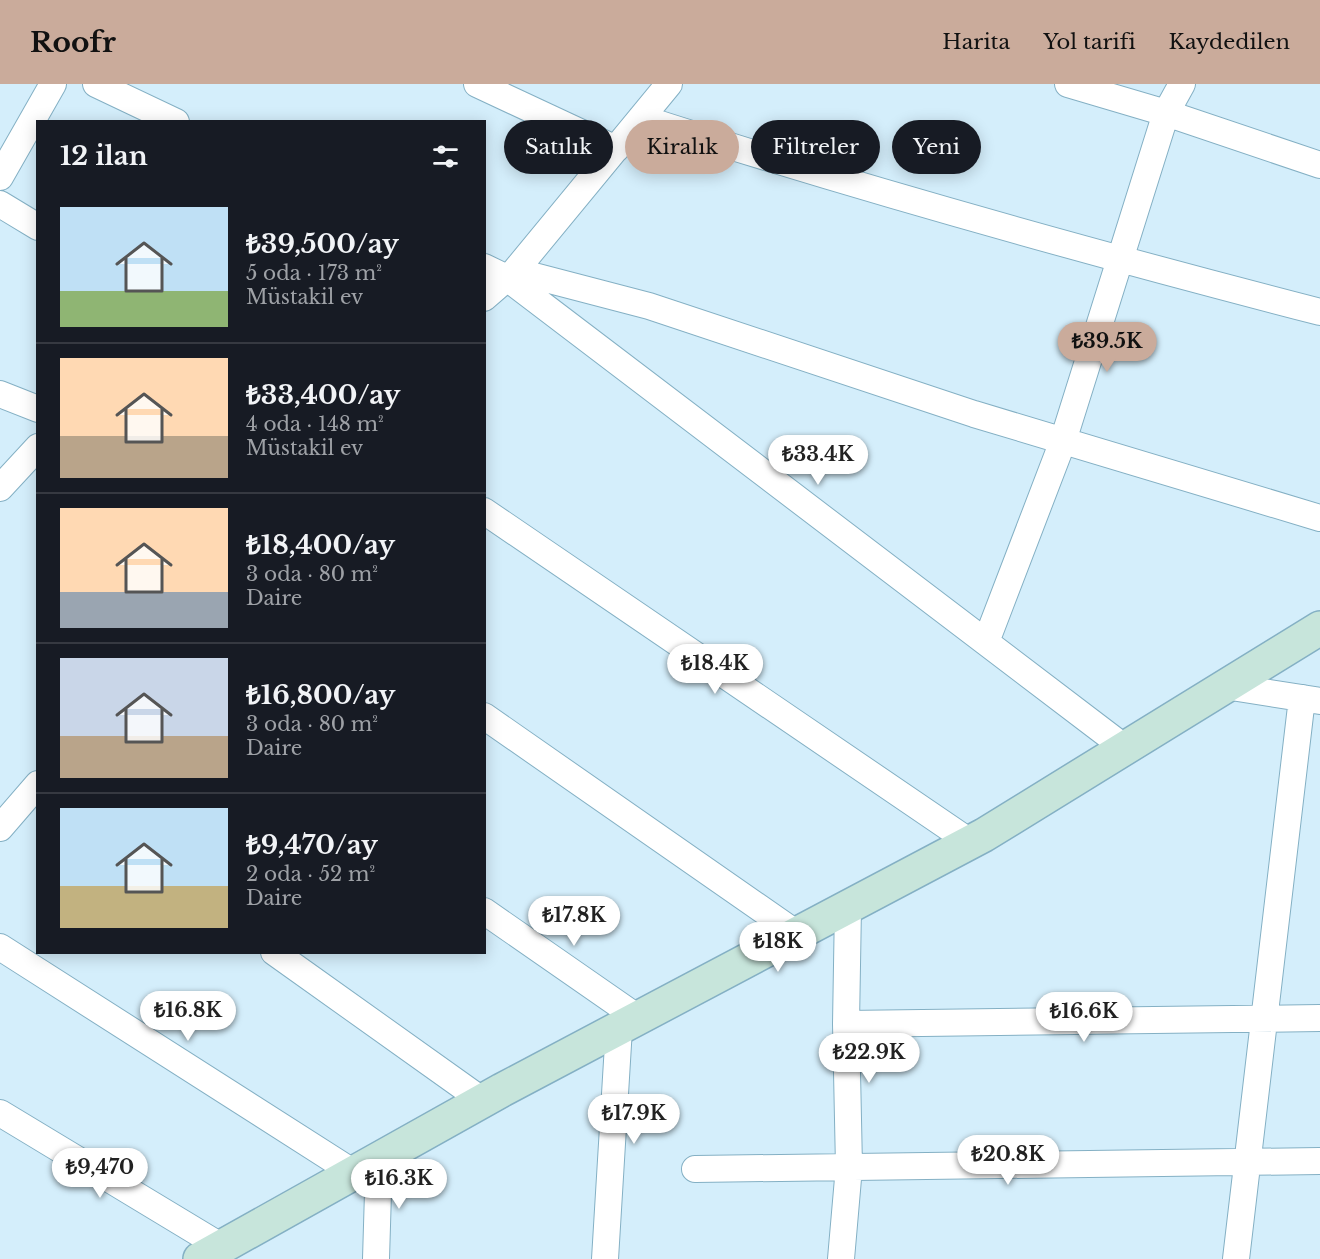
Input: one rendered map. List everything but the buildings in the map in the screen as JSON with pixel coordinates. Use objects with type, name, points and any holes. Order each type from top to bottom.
[{"type":"main road","points":[[211,1253],[483,1101],[970,842],[1320,628]]},
{"type":"street","points":[[0,177],[53,84]]},
{"type":"street","points":[[96,84],[172,120]]},
{"type":"street","points":[[477,84],[616,149]]},
{"type":"street","points":[[486,296],[511,274],[669,84]]},
{"type":"street","points":[[1068,84],[1166,113],[1320,165]]},
{"type":"street","points":[[986,642],[1063,441],[1166,113],[1182,84]]},
{"type":"street","points":[[641,118],[729,147],[1120,260],[1320,312]]},
{"type":"street","points":[[0,204],[36,226]]},
{"type":"street","points":[[486,268],[649,306],[963,410],[1320,518]]},
{"type":"street","points":[[511,274],[1125,748]]},
{"type":"street","points":[[0,394],[36,408]]},
{"type":"street","points":[[0,488],[36,449]]},
{"type":"street","points":[[486,512],[970,842]]},
{"type":"street","points":[[1225,686],[1311,700],[1264,1019],[1236,1259]]},
{"type":"street","points":[[486,717],[797,934]]},
{"type":"street","points":[[0,828],[36,788]]},
{"type":"street","points":[[841,1259],[849,1167],[846,1024],[848,907]]},
{"type":"street","points":[[486,913],[629,1023],[605,1259]]},
{"type":"street","points":[[0,947],[366,1166],[376,1259]]},
{"type":"street","points":[[277,954],[483,1101]]},
{"type":"street","points":[[846,1024],[1320,1018]]},
{"type":"street","points":[[0,1113],[211,1253]]},
{"type":"street","points":[[694,1169],[1320,1161]]}]
